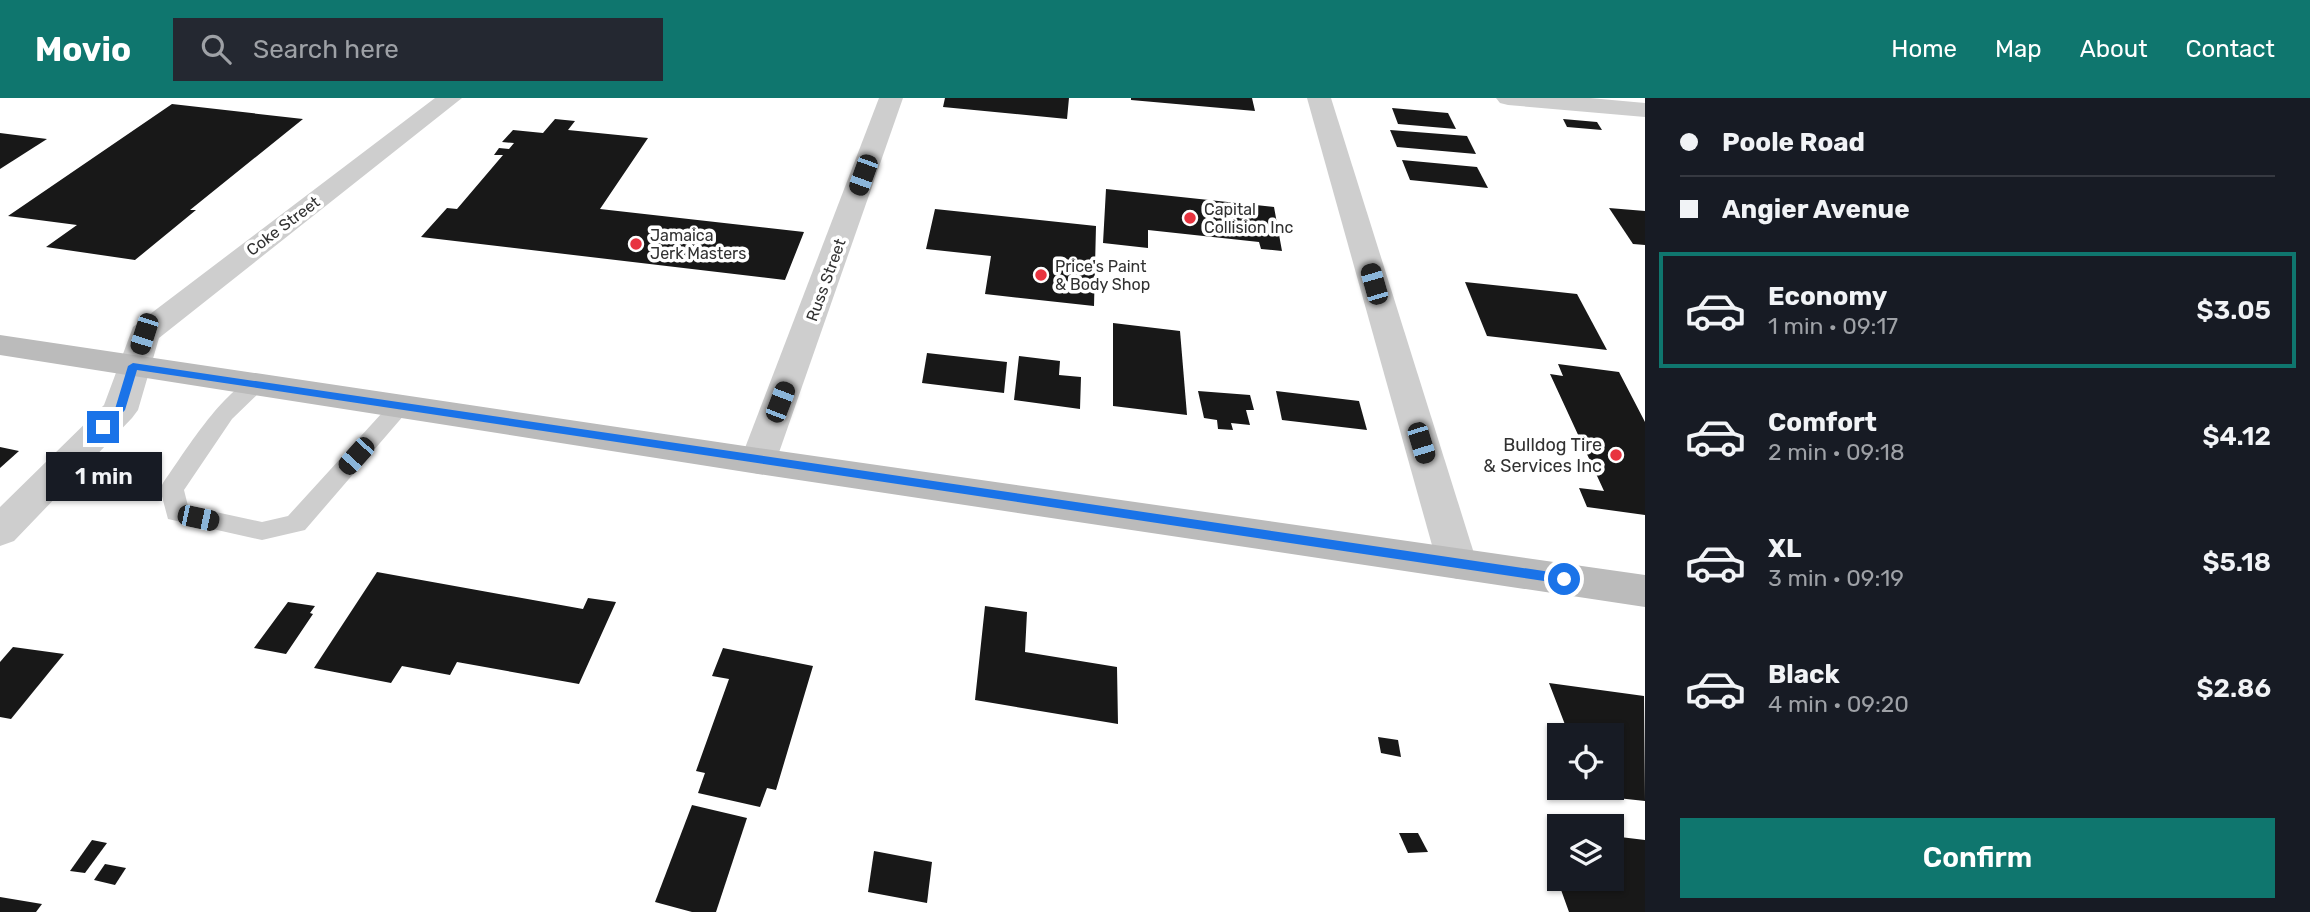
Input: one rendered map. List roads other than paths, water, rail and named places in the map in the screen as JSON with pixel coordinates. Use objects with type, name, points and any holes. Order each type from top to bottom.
[{"type":"main road","points":[[0,345],[758,461],[1645,591]]},
{"type":"street","name":"Coke Street","points":[[0,531],[120,410],[144,334],[450,98]]},
{"type":"street","name":"Russ Street","points":[[758,461],[891,98]]},
{"type":"street","points":[[1320,98],[1457,563]]},
{"type":"street","points":[[1508,98],[1645,110]]},
{"type":"lane","points":[[256,385],[224,414],[172,489],[177,513],[262,531],[296,523],[400,407]]},
{"type":"place","name":"Capital Collision Inc","points":[[1190,218]]},
{"type":"place","name":"Jamaica Jerk Masters","points":[[636,244]]},
{"type":"place","name":"Price's Paint & Body Shop","points":[[1041,275]]},
{"type":"place","name":"Bulldog Tire & Services Inc","points":[[1616,455]]}]
